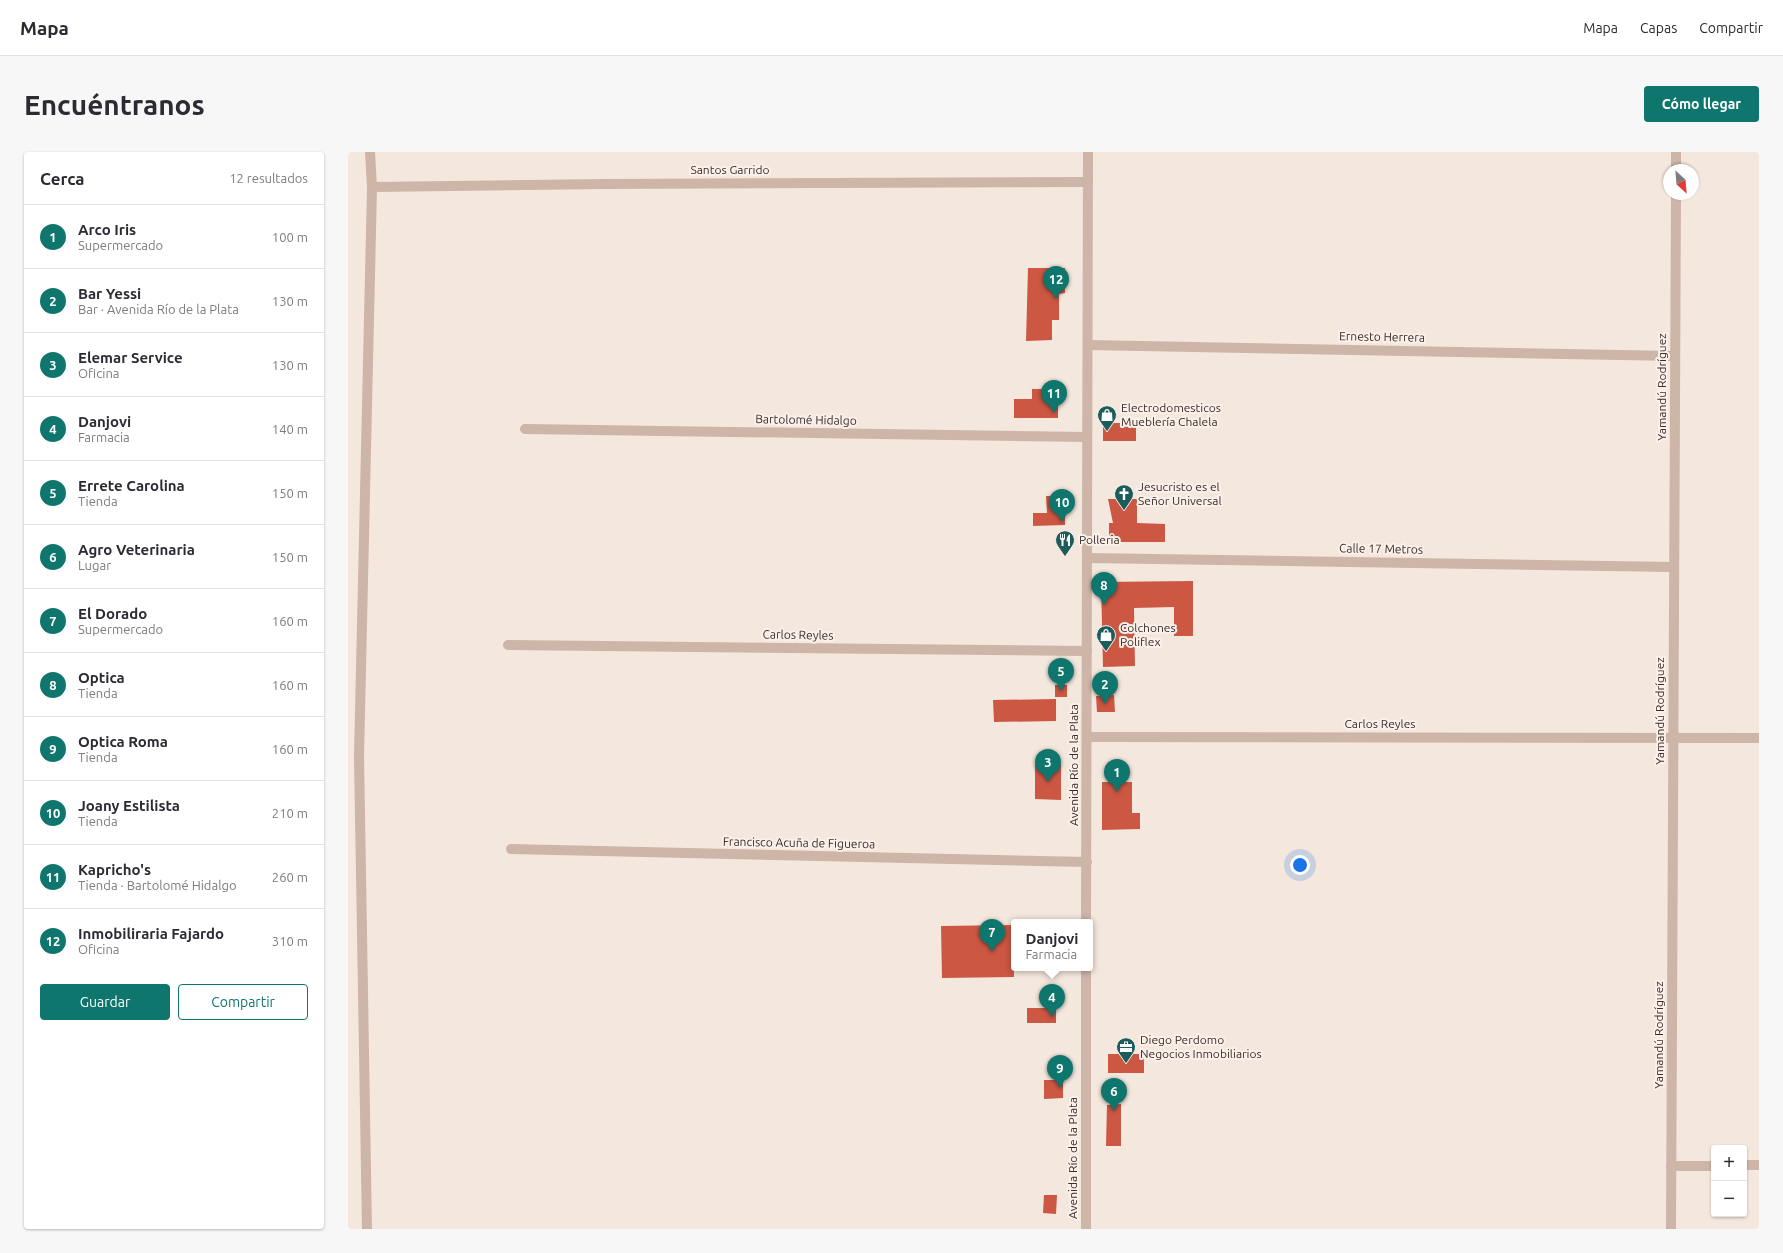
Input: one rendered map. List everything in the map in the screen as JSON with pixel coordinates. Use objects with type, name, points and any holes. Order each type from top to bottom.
[{"type":"street","points":[[367,1229],[359,756],[372,187],[370,152]]},
{"type":"street","name":"Avenida Río de la Plata","points":[[1086,919],[1088,152]]},
{"type":"street","points":[[1676,152],[1676,164]]},
{"type":"street","name":"Santos Garrido","points":[[372,187],[603,184],[1088,182]]},
{"type":"street","name":"Yamandú Rodríguez","points":[[1671,1229],[1676,200]]},
{"type":"street","name":"Ernesto Herrera","points":[[1088,345],[1675,356]]},
{"type":"street","name":"Bartolomé Hidalgo","points":[[525,429],[1087,437]]},
{"type":"street","name":"Calle 17 Metros","points":[[1087,558],[1674,567]]},
{"type":"street","name":"Carlos Reyles","points":[[508,645],[1087,651]]},
{"type":"street","name":"Carlos Reyles","points":[[1087,737],[1759,738]]},
{"type":"street","points":[[348,756],[359,756]]},
{"type":"street","name":"Francisco Acuña de Figueroa","points":[[511,849],[1087,862]]},
{"type":"street","name":"Avenida Río de la Plata","points":[[1086,971],[1086,1229]]},
{"type":"street","points":[[1747,1165],[1759,1165]]},
{"type":"street","points":[[1671,1166],[1711,1166]]},
{"type":"building","points":[[1028,268],[1065,268],[1065,293],[1059,294],[1059,320],[1052,320],[1052,340],[1026,341]]},
{"type":"building","points":[[1032,389],[1058,389],[1058,418],[1014,418],[1014,399],[1032,399]]},
{"type":"building","points":[[1103,423],[1136,423],[1136,441],[1103,441]]},
{"type":"building","points":[[1046,496],[1065,496],[1065,525],[1033,526],[1033,513],[1047,513]]},
{"type":"building","points":[[1108,499],[1137,499],[1137,523],[1165,524],[1165,542],[1109,542],[1109,523],[1113,523]]},
{"type":"building","points":[[1193,581],[1193,636],[1174,636],[1174,607],[1134,608],[1135,666],[1103,667],[1101,582]]},
{"type":"building","points":[[1055,685],[1067,685],[1067,697],[1055,697]]},
{"type":"building","points":[[1114,695],[1115,712],[1097,712],[1096,696]]},
{"type":"building","points":[[1056,699],[1056,721],[994,722],[993,700]]},
{"type":"building","points":[[1035,765],[1061,765],[1061,800],[1035,799]]},
{"type":"building","points":[[1102,782],[1132,782],[1132,813],[1140,813],[1140,829],[1102,830]]},
{"type":"building","points":[[1011,925],[1011,971],[1014,971],[1014,977],[942,978],[941,926]]},
{"type":"building","points":[[1027,1008],[1056,1008],[1056,1023],[1027,1023]]},
{"type":"building","name":"Diego Perdomo Negocios Inmobiliarios","points":[[1108,1054],[1144,1054],[1144,1073],[1108,1073]]},
{"type":"building","points":[[1044,1080],[1063,1080],[1063,1098],[1044,1099]]},
{"type":"building","points":[[1121,1104],[1121,1146],[1106,1146],[1107,1105]]},
{"type":"building","points":[[1044,1195],[1057,1195],[1056,1214],[1043,1213]]},
{"type":"place","name":"Inmobiliraria Fajardo","points":[[1056,299]]},
{"type":"place","name":"Kapricho's","points":[[1054,413]]},
{"type":"place","name":"Electrodomesticos Mueblería Chalela","points":[[1107,432]]},
{"type":"place","name":"Jesucristo es el Señor Universal","points":[[1124,511]]},
{"type":"place","name":"Joany Estilista","points":[[1062,522]]},
{"type":"place","name":"Polleria","points":[[1065,557]]},
{"type":"place","name":"Optica","points":[[1104,605]]},
{"type":"place","name":"Colchones Poliflex","points":[[1106,652]]},
{"type":"place","name":"Errete Carolina","points":[[1061,691]]},
{"type":"place","name":"Bar Yessi","points":[[1105,704]]},
{"type":"place","name":"Elemar Service","points":[[1048,782]]},
{"type":"place","name":"Arco Iris","points":[[1117,792]]},
{"type":"place","name":"El Dorado","points":[[992,952]]},
{"type":"place","name":"Danjovi","points":[[1052,1017]]},
{"type":"place","name":"Diego Perdomo Negocios Inmobiliarios","points":[[1126,1064]]},
{"type":"place","name":"Optica Roma","points":[[1060,1088]]},
{"type":"place","name":"Agro Veterinaria","points":[[1114,1111]]}]
